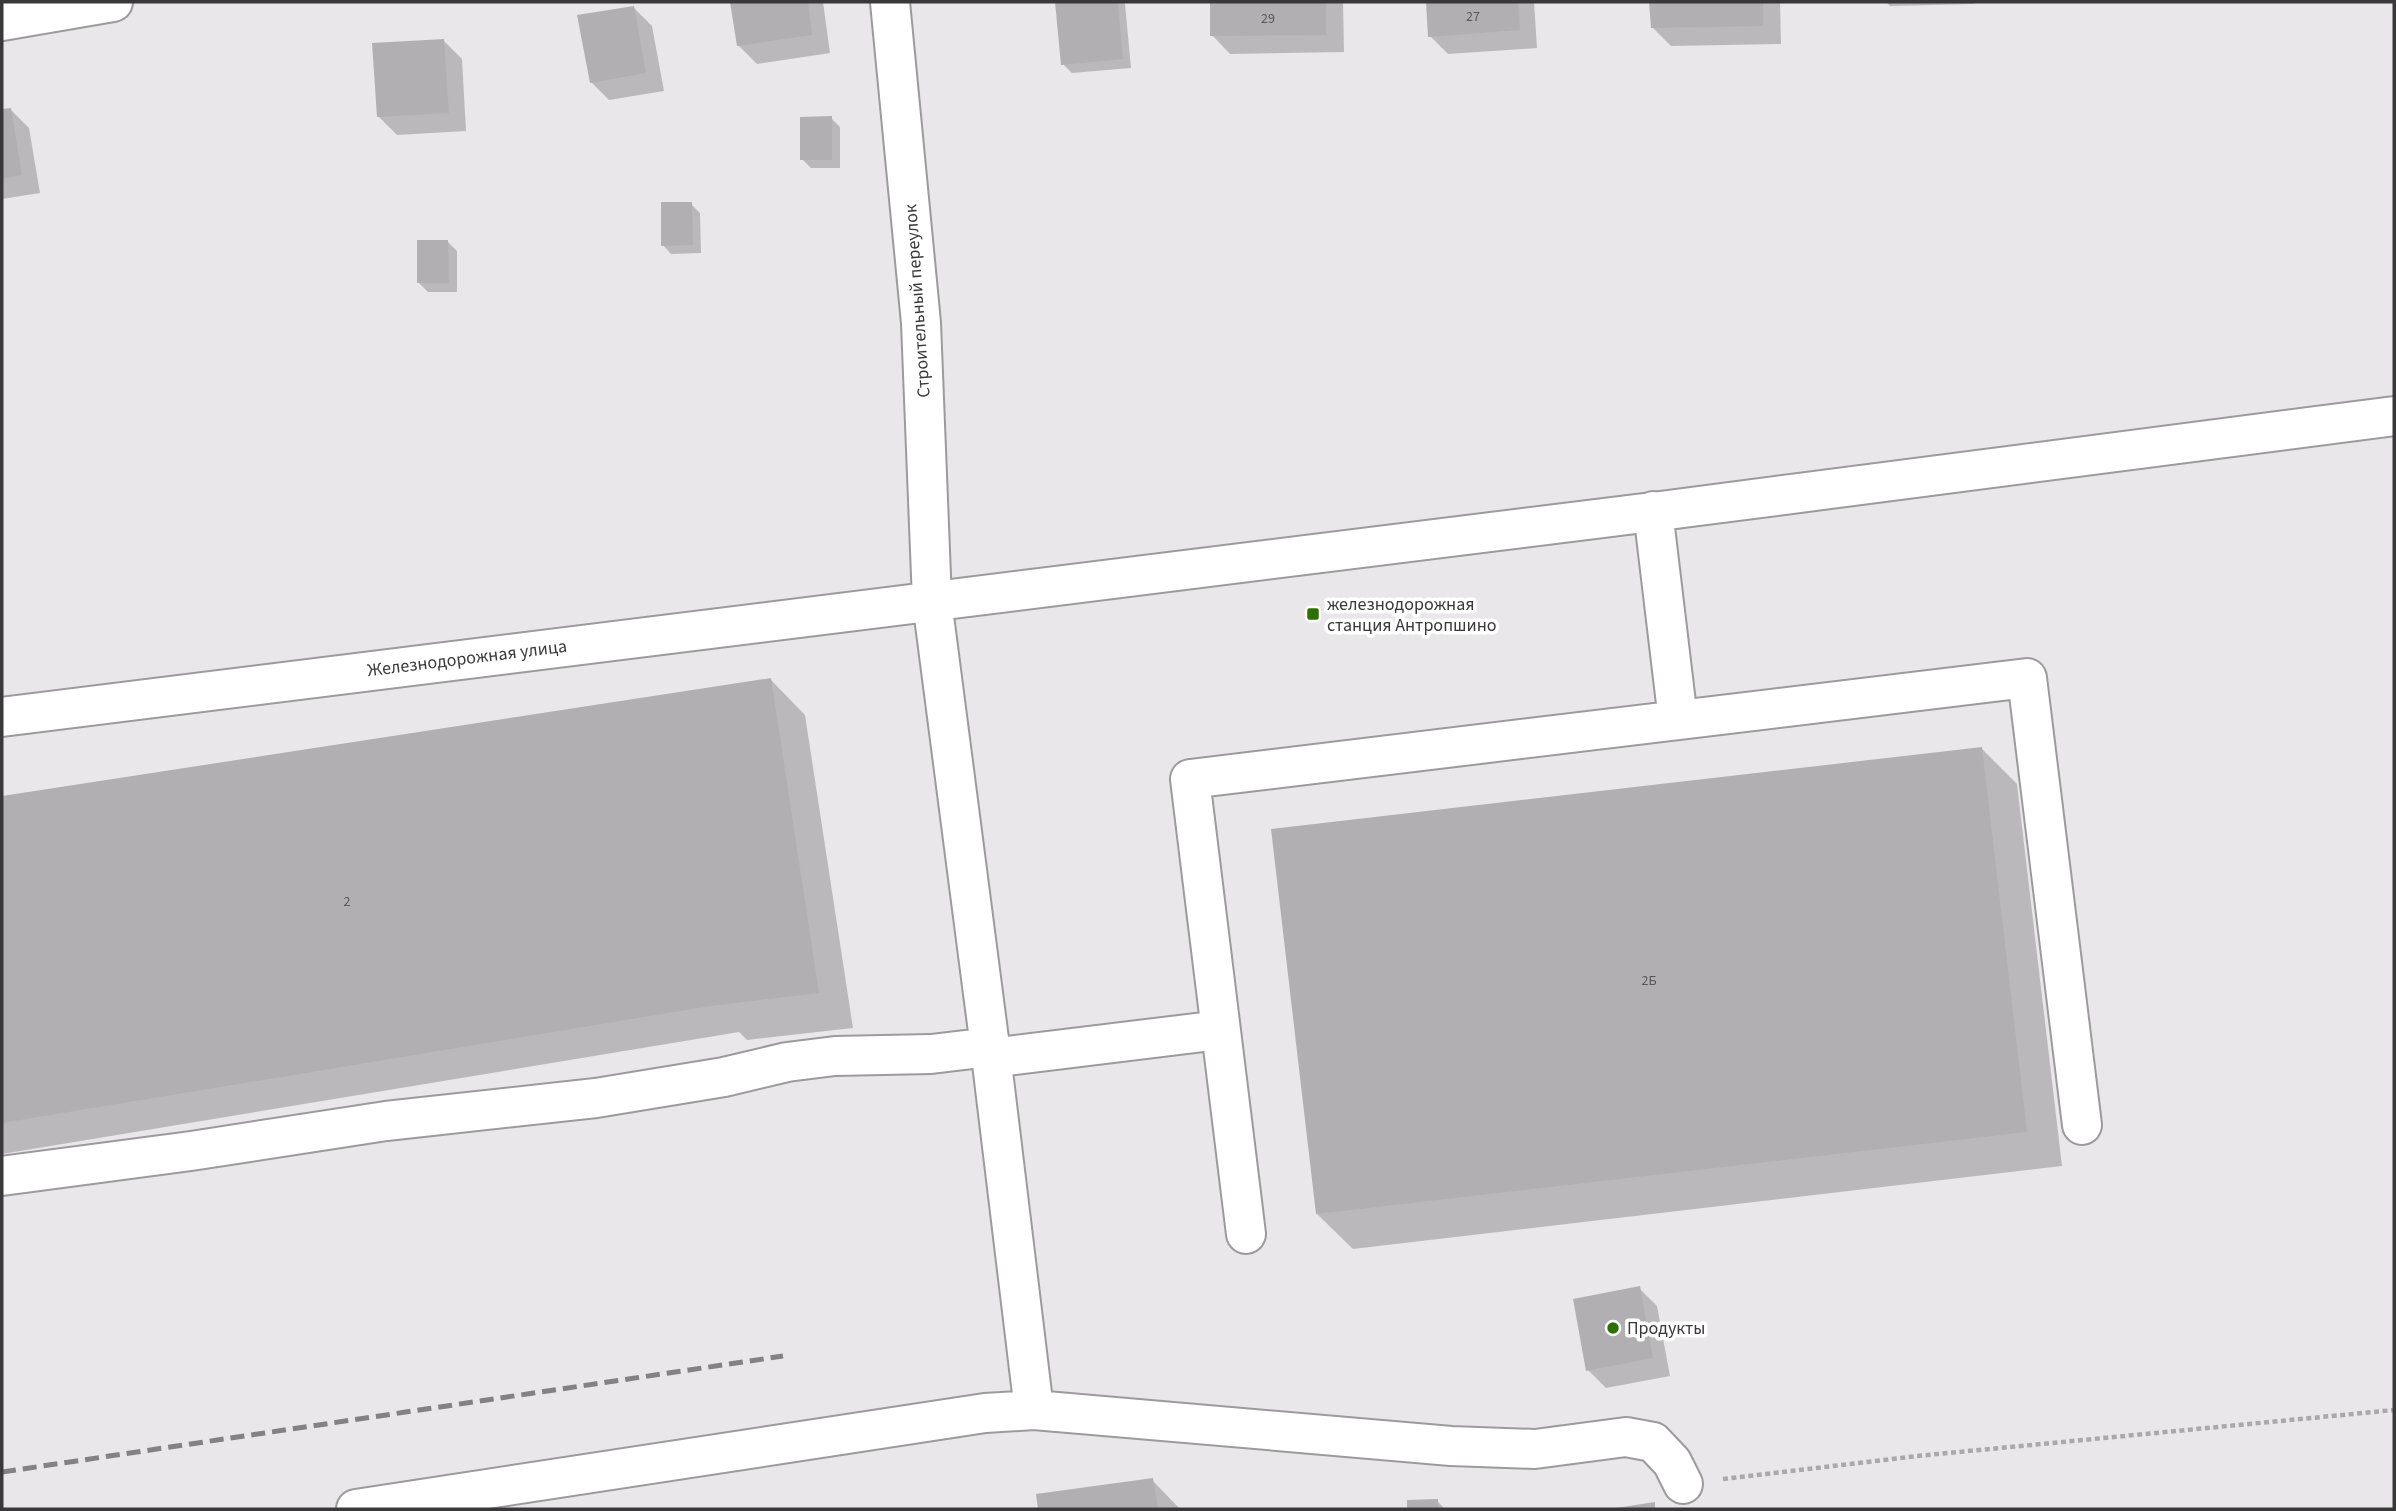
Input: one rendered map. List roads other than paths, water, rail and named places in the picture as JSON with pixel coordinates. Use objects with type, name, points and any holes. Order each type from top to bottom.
[{"type":"street","points":[[2,21],[113,2]]},
{"type":"street","name":"Строительный переулок","points":[[890,2],[921,323],[932,601],[1034,1409]]},
{"type":"street","name":"Железнодорожная улица","points":[[2,717],[2394,416]]},
{"type":"street","points":[[1653,511],[1678,720]]},
{"type":"street","points":[[1245,1234],[1190,779],[2028,678],[2082,1125]]},
{"type":"street","points":[[2,1176],[386,1121],[596,1098],[724,1077],[787,1062],[835,1056],[991,1052],[1220,1030]]},
{"type":"street","points":[[356,1509],[985,1413],[1034,1409],[1451,1446],[1535,1448],[1626,1437],[1653,1442],[1672,1462],[1683,1484]]},
{"type":"railway","points":[[2,1472],[783,1356]]},
{"type":"place","name":"железнодорожная станция Антропшино","points":[[1313,614]]},
{"type":"place","name":"Продукты","points":[[1613,1328]]}]
